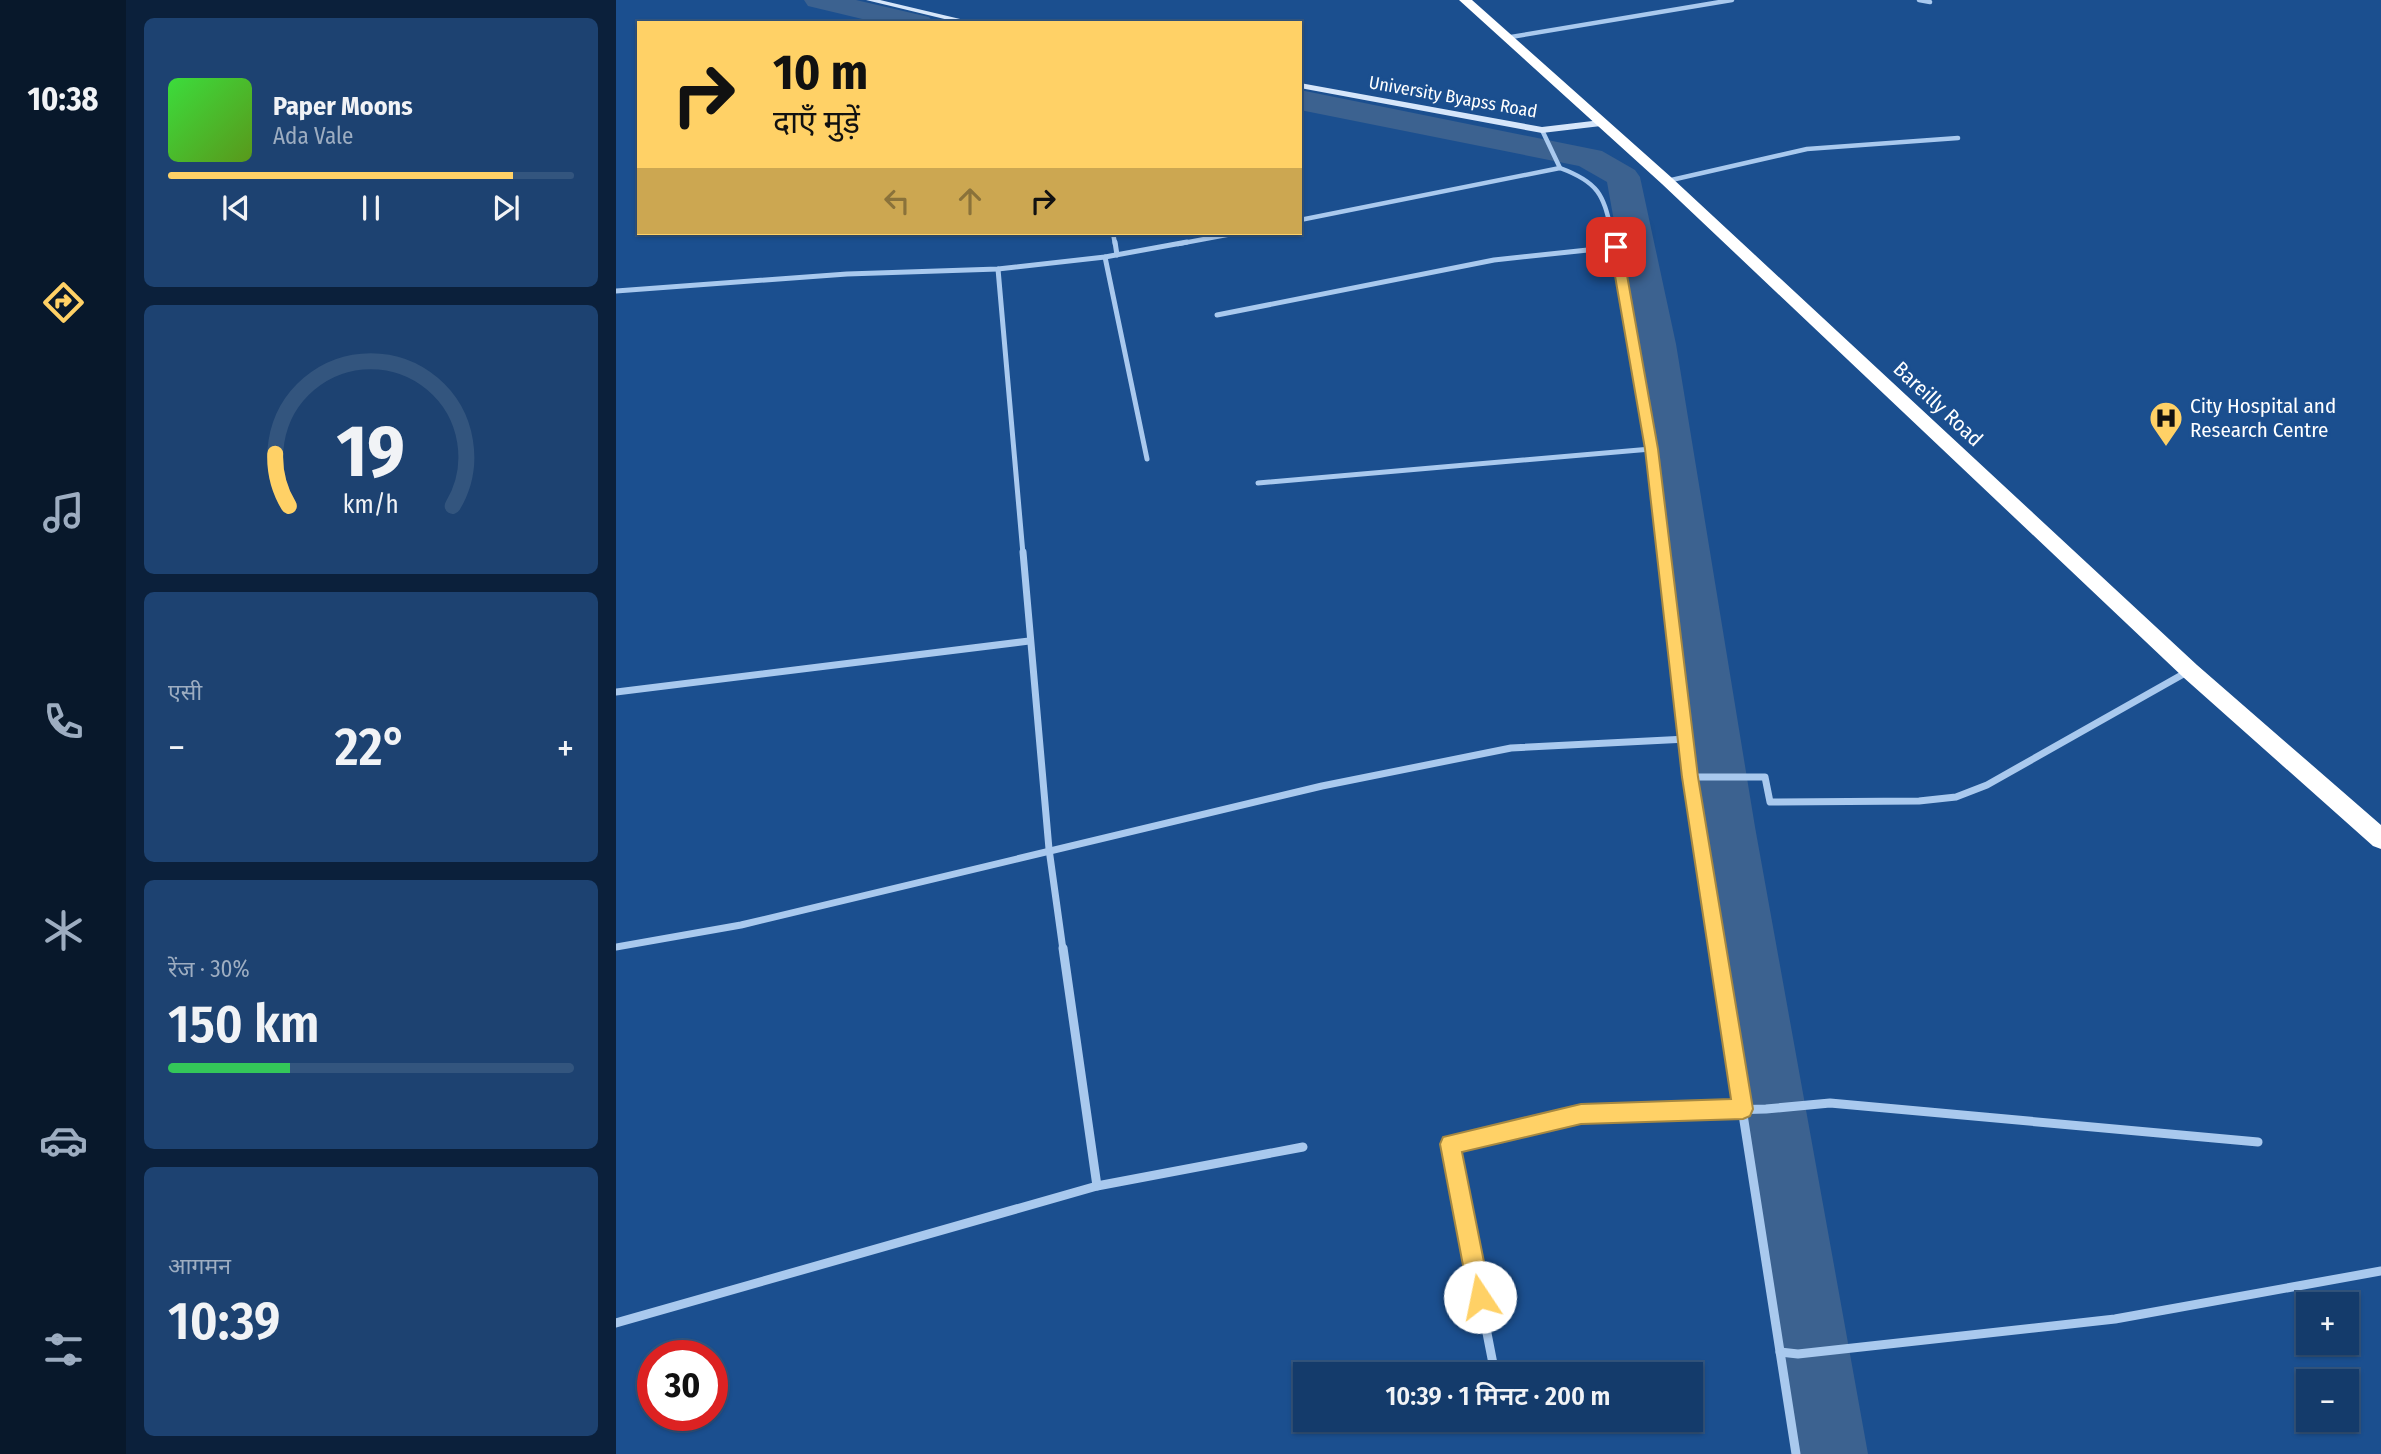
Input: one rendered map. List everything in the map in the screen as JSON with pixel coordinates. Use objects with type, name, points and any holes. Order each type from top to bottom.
[{"type":"highway","name":"Bareilly Road","points":[[1466,0],[1504,38],[1667,181],[2190,671],[2381,839]]},
{"type":"main road","points":[[870,0],[964,21]]},
{"type":"main road","name":"University Byapss Road","points":[[1302,85],[1542,130],[1601,123]]},
{"type":"street","points":[[1504,38],[1732,0]]},
{"type":"street","points":[[1919,0],[1930,2]]},
{"type":"street","points":[[1542,130],[1560,168]]},
{"type":"street","points":[[1667,181],[1807,149],[1958,138]]},
{"type":"street","points":[[1302,220],[1560,168],[1584,177],[1601,193],[1616,247],[1651,449],[1690,777],[1796,1454]]},
{"type":"street","points":[[1113,235],[1116,255]]},
{"type":"street","points":[[616,291],[847,274],[998,269],[1105,257],[1226,235]]},
{"type":"street","points":[[1217,315],[1494,260],[1616,247]]},
{"type":"street","points":[[1105,257],[1147,459]]},
{"type":"street","points":[[998,269],[1049,849],[1097,1186]]},
{"type":"street","points":[[1258,483],[1651,449]]},
{"type":"street","points":[[616,692],[1029,641]]},
{"type":"street","points":[[1690,777],[1765,777],[1770,802],[1919,801],[1956,797],[1987,785],[2190,671]]},
{"type":"street","points":[[616,947],[741,925],[1049,849],[1322,786],[1511,748],[1687,738]]},
{"type":"street","points":[[1493,1362],[1450,1144],[1581,1114],[1766,1109],[1830,1103],[2258,1142]]},
{"type":"street","points":[[616,1323],[1097,1186],[1303,1147]]},
{"type":"street","points":[[1780,1352],[1826,1352],[2115,1319],[2381,1270]]},
{"type":"waterway","points":[[818,0],[910,21]]},
{"type":"waterway","points":[[1302,100],[1590,158],[1623,177],[1656,344],[1727,827],[1830,1454]]},
{"type":"place","name":"City Hospital and Research Centre","points":[[2166,448]]},
{"type":"route","points":[[1480,1297],[1450,1144],[1581,1114],[1743,1109],[1690,777],[1651,449],[1616,247]]}]
